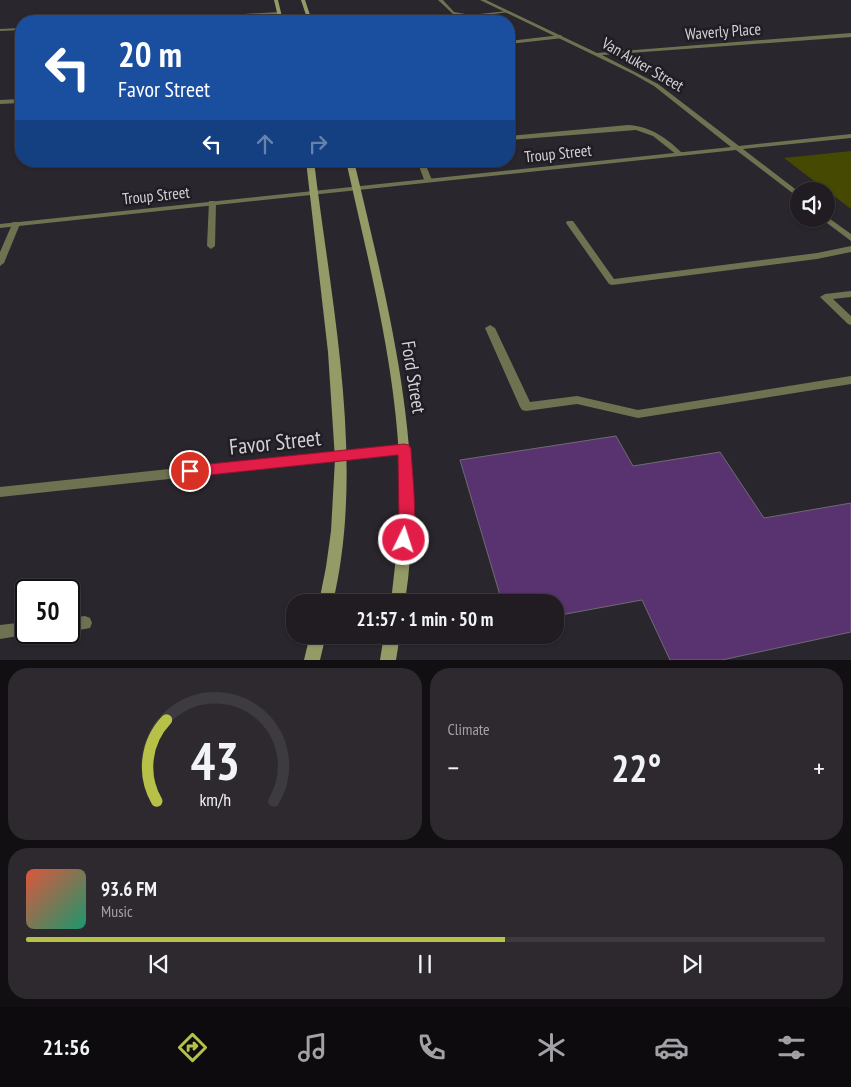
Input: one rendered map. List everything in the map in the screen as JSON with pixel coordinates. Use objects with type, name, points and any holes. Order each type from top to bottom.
[{"type":"main road","points":[[276,0],[279,13]]},
{"type":"main road","points":[[303,0],[308,15]]},
{"type":"main road","points":[[311,167],[338,397],[342,455],[340,519],[327,594]]},
{"type":"main road","name":"Ford Street","points":[[351,167],[392,355],[400,402],[404,449],[406,521],[399,594]]},
{"type":"main road","points":[[312,660],[316,644]]},
{"type":"main road","points":[[388,660],[391,644]]},
{"type":"street","points":[[440,0],[453,14],[462,15]]},
{"type":"street","points":[[482,0],[490,0]]},
{"type":"street","name":"Van Auker Street","points":[[482,0],[513,15]]},
{"type":"street","points":[[480,15],[507,12]]},
{"type":"street","points":[[246,15],[279,13]]},
{"type":"street","name":"Van Auker Street","points":[[515,16],[597,54],[656,85],[790,189]]},
{"type":"street","points":[[0,30],[15,29]]},
{"type":"street","name":"Waverly Place","points":[[597,54],[851,35]]},
{"type":"street","points":[[515,43],[561,37]]},
{"type":"street","points":[[0,102],[15,101]]},
{"type":"street","points":[[515,137],[643,127],[679,154]]},
{"type":"street","name":"Troup Street","points":[[0,226],[851,136]]},
{"type":"street","points":[[423,167],[428,180]]},
{"type":"street","points":[[211,246],[212,203]]},
{"type":"street","points":[[570,223],[612,282],[817,256],[851,249]]},
{"type":"street","points":[[0,262],[16,224]]},
{"type":"street","points":[[835,225],[851,238]]},
{"type":"street","points":[[851,294],[825,297],[851,322]]},
{"type":"street","points":[[490,328],[526,407],[576,400],[638,414],[851,380]]},
{"type":"street","name":"Favor Street","points":[[0,492],[404,449]]},
{"type":"street","points":[[80,624],[85,623]]},
{"type":"street","points":[[0,632],[15,630]]},
{"type":"shaded area","points":[[851,151],[851,209],[835,197],[835,182],[816,182],[784,158]]},
{"type":"building","points":[[616,436],[633,466],[720,452],[764,518],[851,503],[851,632],[722,660],[670,660],[642,600],[564,614],[564,594],[500,594],[460,460]]},
{"type":"route","points":[[190,471],[404,449],[406,521],[404,540]]}]
